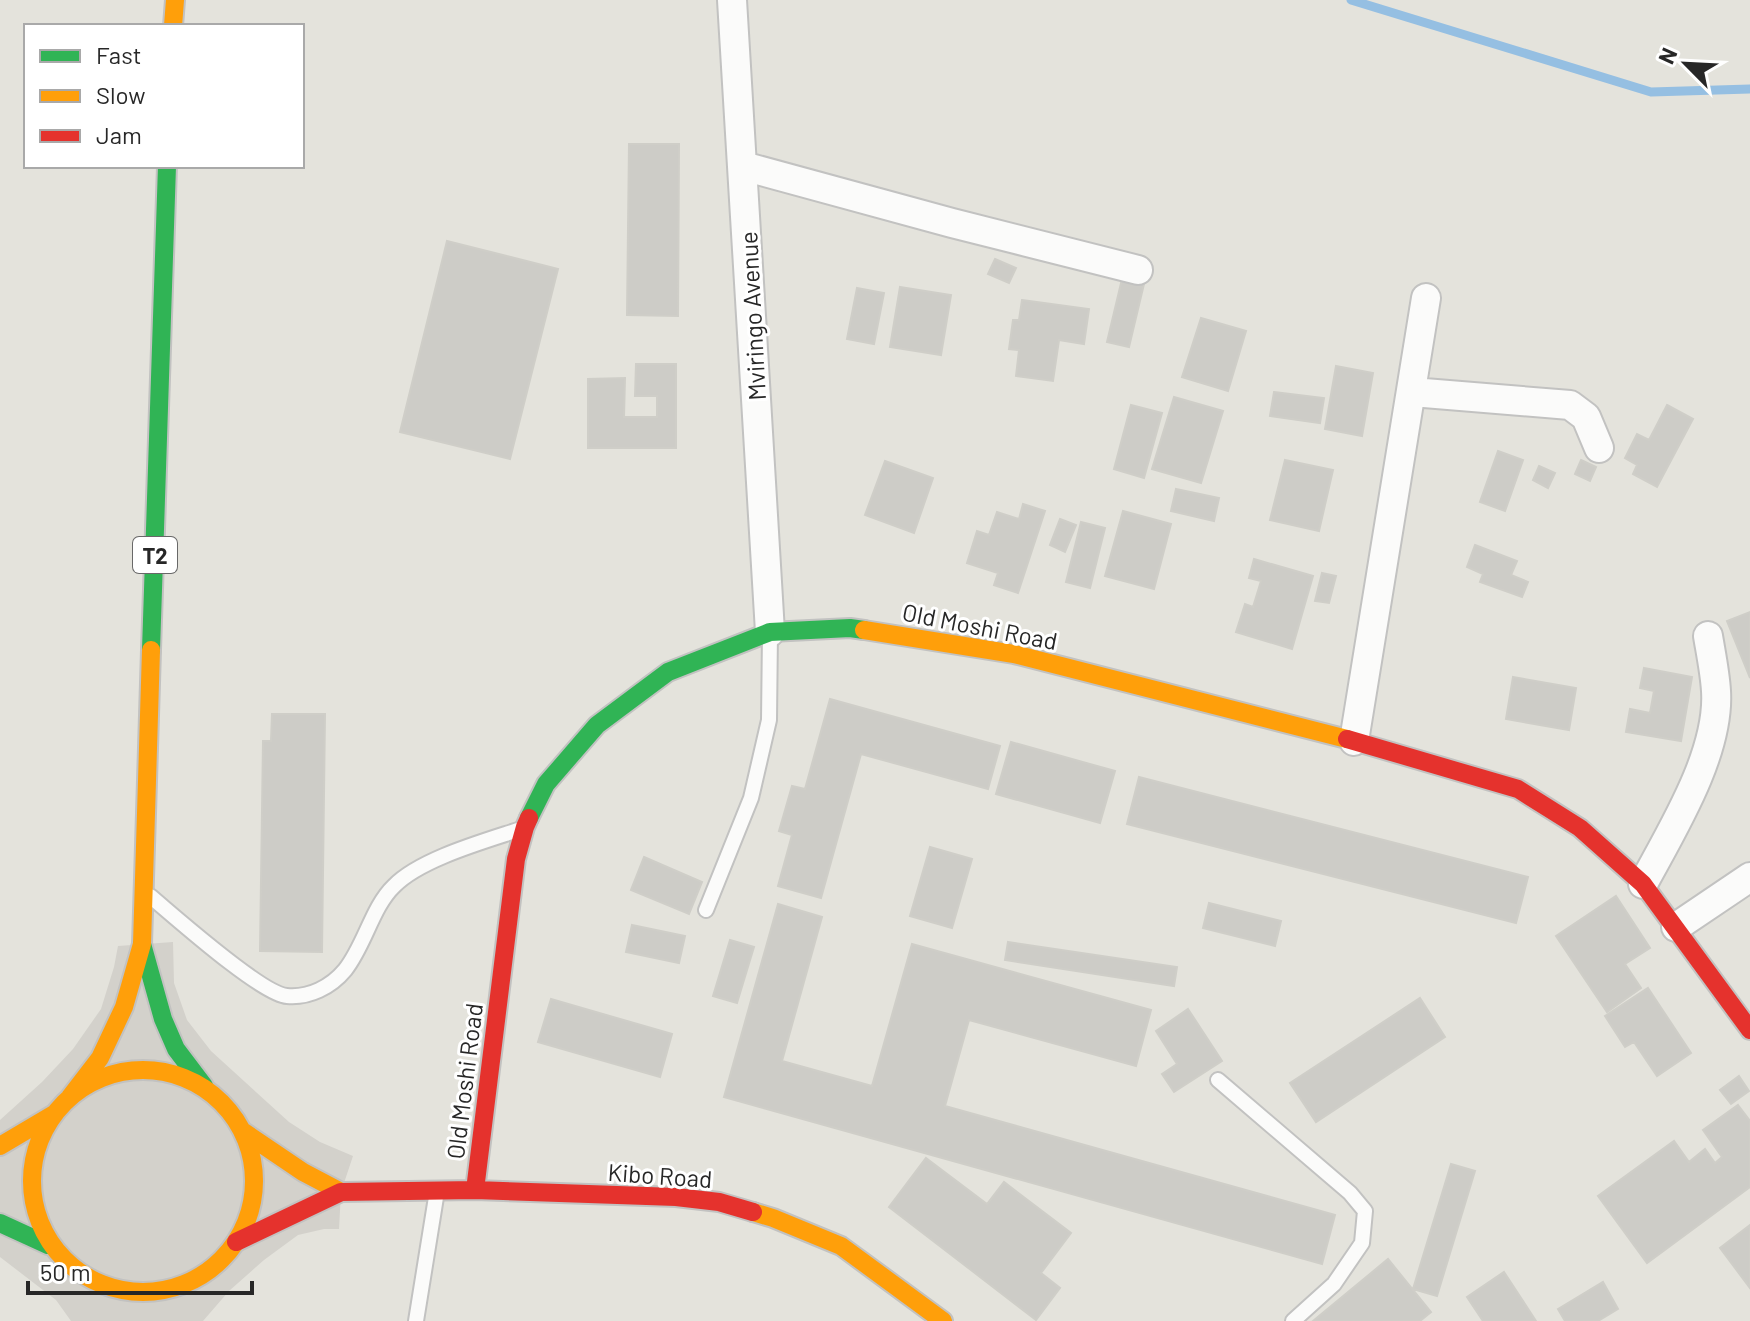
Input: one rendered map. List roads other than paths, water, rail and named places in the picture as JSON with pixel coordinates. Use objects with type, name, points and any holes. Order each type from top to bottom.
[{"type":"main road","points":[[173,24],[175,0]]},
{"type":"main road","name":"T2","points":[[167,168],[142,944],[118,1020],[100,1058],[54,1114],[37,1146],[31,1183],[38,1219],[48,1245],[81,1274],[115,1290],[152,1293],[189,1283],[210,1270]]},
{"type":"main road","name":"Old Moshi Road","points":[[475,1190],[516,859],[525,827],[546,784],[597,725],[668,672],[770,632],[850,628],[1014,654],[1354,741],[1518,789],[1580,828],[1643,884],[1750,1030]]},
{"type":"main road","name":"T2","points":[[142,944],[163,1019],[176,1049],[204,1086],[226,1106],[244,1132],[254,1169],[251,1206],[236,1242],[210,1270],[196,1295]]},
{"type":"main road","name":"T2","points":[[70,1097],[100,1078],[135,1069],[170,1072],[204,1086]]},
{"type":"main road","points":[[0,1146],[54,1114]]},
{"type":"main road","name":"Kibo Road","points":[[244,1132],[320,1183],[341,1192]]},
{"type":"main road","name":"Kibo Road","points":[[236,1242],[341,1192],[475,1190],[676,1197],[719,1202],[773,1218],[841,1246],[943,1321]]},
{"type":"main road","points":[[0,1223],[48,1245]]},
{"type":"main road","name":"T2","points":[[81,1274],[92,1297]]},
{"type":"street","name":"Mviringo Avenue","points":[[732,0],[770,632]]},
{"type":"street","points":[[743,166],[1138,270]]},
{"type":"street","points":[[1354,741],[1426,298]]},
{"type":"street","points":[[1412,392],[1570,405],[1586,417],[1599,448]]},
{"type":"street","points":[[1643,884],[1686,801],[1708,746],[1715,719],[1716,691],[1708,636]]},
{"type":"street","points":[[1676,927],[1750,877]]},
{"type":"lane","points":[[706,910],[751,798],[769,720],[770,632]]},
{"type":"lane","points":[[144,891],[263,986],[285,996],[314,994],[345,970],[382,900],[406,875],[453,852],[525,827]]},
{"type":"lane","points":[[1218,1080],[1350,1193],[1365,1211],[1362,1243],[1334,1284],[1293,1321]]},
{"type":"lane","points":[[416,1321],[437,1190]]},
{"type":"waterway","points":[[1351,0],[1651,92],[1750,89]]}]
